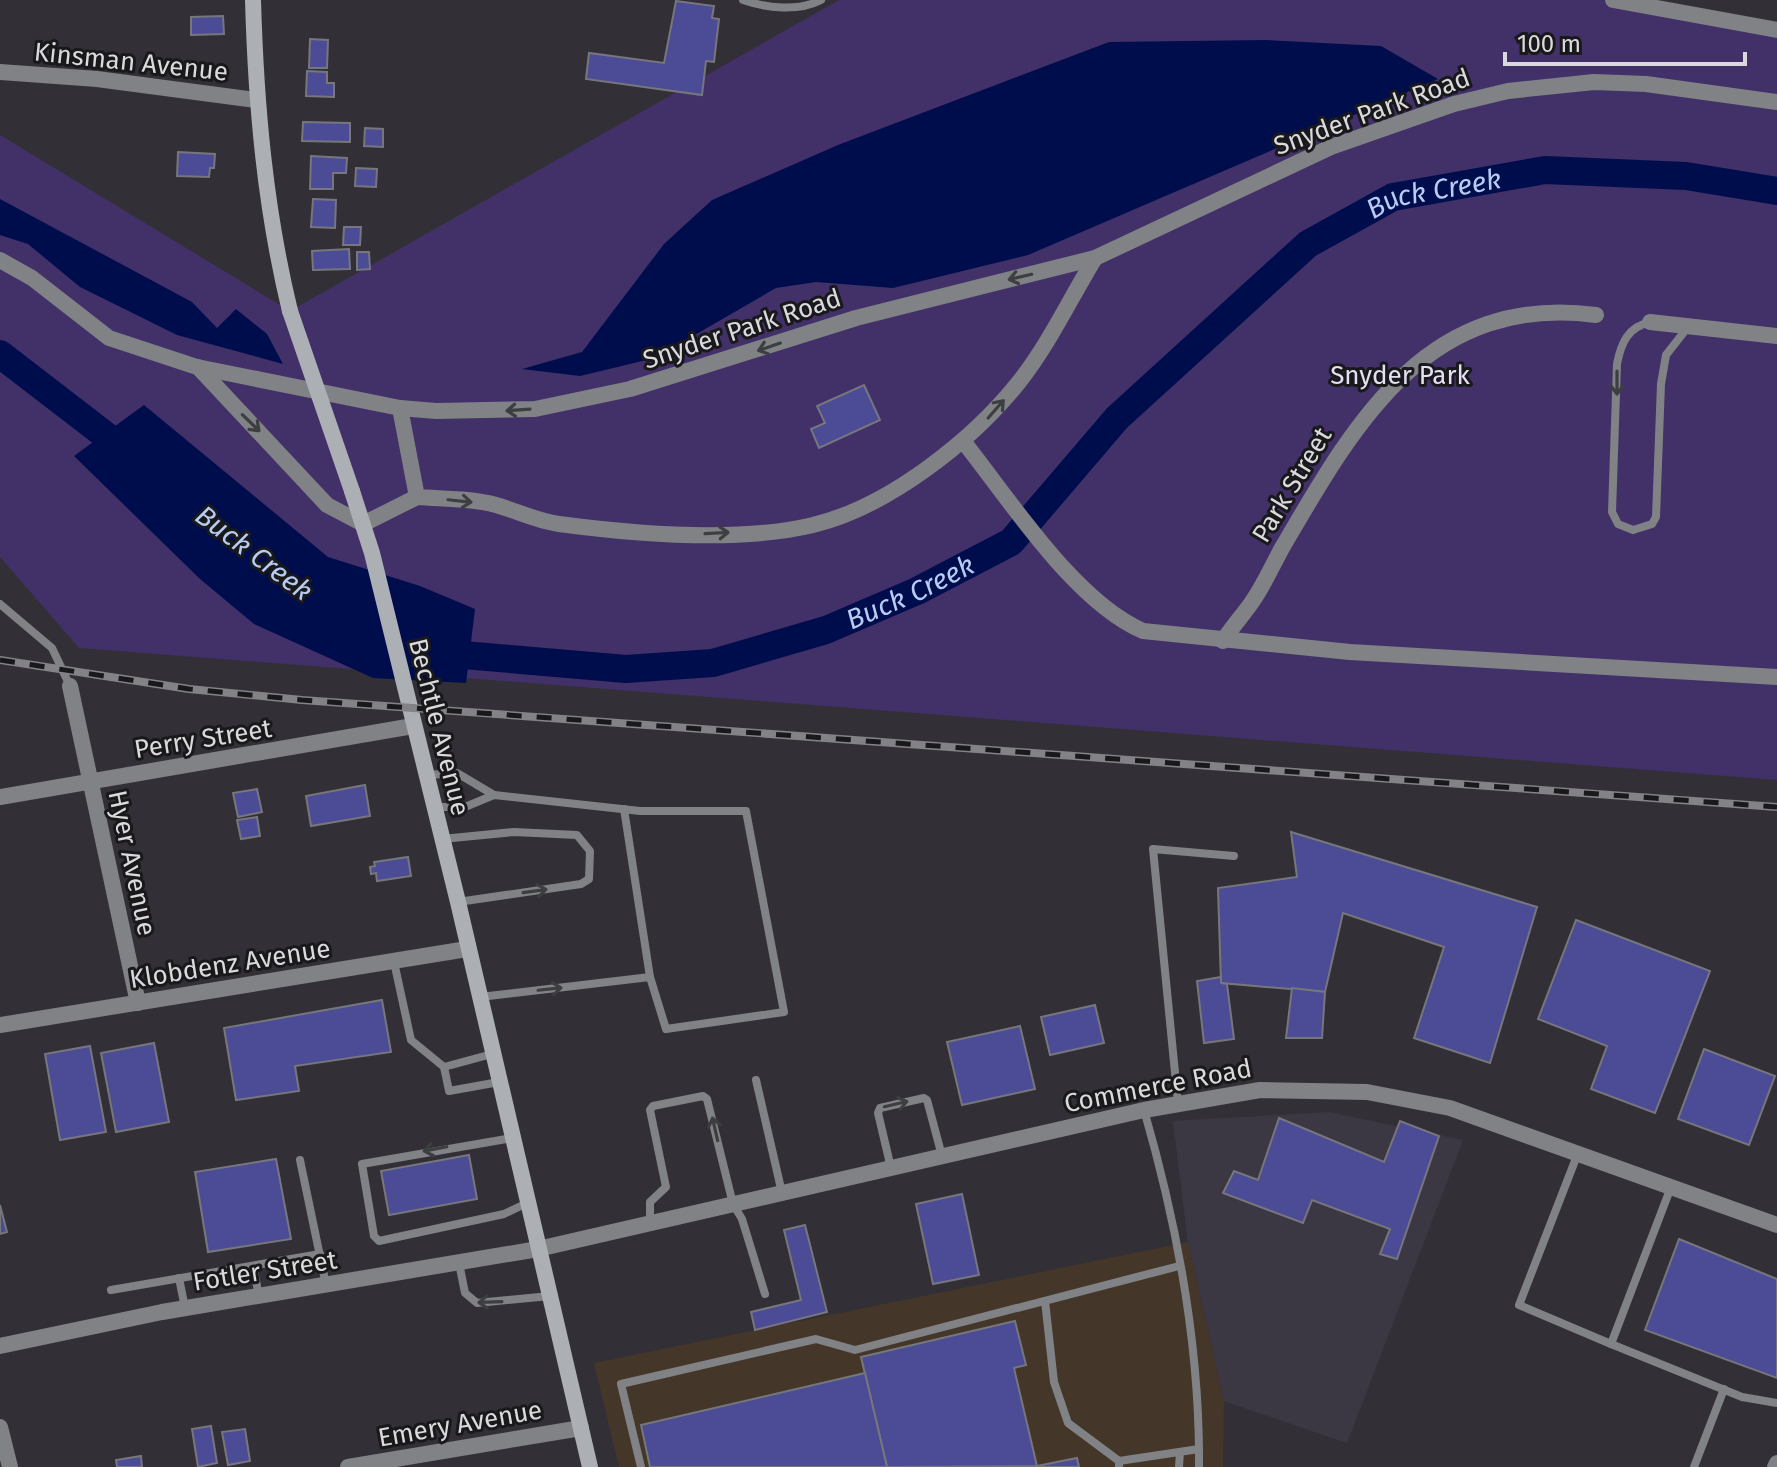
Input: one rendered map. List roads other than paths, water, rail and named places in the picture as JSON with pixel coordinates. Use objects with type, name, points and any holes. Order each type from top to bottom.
[{"type":"main road","name":"Bechtle Avenue","points":[[253,0],[256,100],[263,175],[290,311],[372,553],[458,902],[590,1467]]},
{"type":"street","points":[[1613,0],[1777,30]]},
{"type":"street","name":"Kinsman Avenue","points":[[0,72],[97,79],[256,100]]},
{"type":"street","name":"Snyder Park Road","points":[[0,260],[32,278],[109,338],[197,367],[400,408],[499,411],[568,404],[702,369],[856,318],[1095,258],[1331,147],[1454,104],[1508,91],[1594,82],[1646,84],[1777,102]]},
{"type":"street","points":[[197,367],[327,505],[363,524],[417,497],[494,504],[557,524],[651,533],[777,530],[812,525],[869,503],[963,441],[1021,379],[1095,258]]},
{"type":"street","name":"Park Street","points":[[1223,641],[1253,601],[1336,455],[1364,416],[1413,365],[1464,334],[1495,322],[1554,313],[1596,315]]},
{"type":"street","points":[[1650,322],[1777,336]]},
{"type":"street","points":[[400,408],[417,497]]},
{"type":"street","points":[[963,441],[1082,588],[1118,620],[1143,631],[1350,652],[1777,677]]},
{"type":"street","name":"Hyer Avenue","points":[[70,686],[138,1003]]},
{"type":"street","name":"Perry Street","points":[[0,797],[413,726]]},
{"type":"street","name":"Klobdenz Avenue","points":[[0,1025],[467,949]]},
{"type":"street","name":"Commerce Road","points":[[538,1249],[1144,1110],[1260,1090],[1367,1092],[1473,1114],[1777,1225]]},
{"type":"street","name":"Fotler Street","points":[[0,1346],[185,1309],[538,1249]]},
{"type":"street","points":[[0,1427],[10,1467]]},
{"type":"street","name":"Emery Avenue","points":[[348,1467],[581,1428]]},
{"type":"lane","points":[[743,0],[759,5],[788,7],[821,0]]},
{"type":"lane","points":[[1650,322],[1629,331],[1620,346],[1617,364],[1612,512],[1618,524],[1633,530],[1652,524],[1656,517],[1662,374],[1666,355],[1689,326]]},
{"type":"lane","points":[[0,604],[52,648],[70,686]]},
{"type":"lane","points":[[425,775],[457,773],[494,795],[624,809],[746,811],[784,1012],[666,1029],[650,977],[624,809]]},
{"type":"lane","points":[[433,807],[465,807],[494,795]]},
{"type":"lane","points":[[441,839],[514,832],[577,835],[590,851],[589,879],[581,884],[458,902]]},
{"type":"lane","points":[[1178,1103],[1153,849],[1234,856]]},
{"type":"lane","points":[[394,962],[411,1040],[444,1067],[452,1093],[499,1082]]},
{"type":"lane","points":[[478,997],[650,977]]},
{"type":"lane","points":[[444,1067],[492,1054]]},
{"type":"lane","points":[[756,1080],[782,1193]]},
{"type":"lane","points":[[650,1223],[650,1202],[666,1187],[650,1110],[653,1106],[703,1096],[707,1099],[733,1204],[742,1219],[765,1294]]},
{"type":"lane","points":[[891,1168],[878,1113],[880,1108],[909,1101],[927,1100],[942,1156]]},
{"type":"lane","points":[[1144,1110],[1179,1266],[1195,1379],[1199,1467]]},
{"type":"lane","points":[[512,1138],[362,1164],[374,1236],[379,1241],[504,1214],[527,1203]]},
{"type":"lane","points":[[1578,1152],[1519,1305],[1742,1397],[1777,1403]]},
{"type":"lane","points":[[300,1160],[327,1286]]},
{"type":"lane","points":[[1611,1344],[1671,1187]]},
{"type":"lane","points":[[111,1290],[320,1254]]},
{"type":"lane","points":[[459,1263],[465,1293],[477,1303],[550,1296]]},
{"type":"lane","points":[[253,1266],[259,1297]]},
{"type":"lane","points":[[641,1467],[621,1384],[816,1339],[855,1350],[1179,1266]]},
{"type":"lane","points":[[179,1278],[185,1309]]},
{"type":"lane","points":[[1045,1301],[1054,1382],[1068,1423],[1119,1464],[1199,1449]]},
{"type":"lane","points":[[1694,1467],[1724,1389]]},
{"type":"lane","points":[[1179,1467],[1180,1452]]},
{"type":"water","points":[[1266,40],[1381,46],[1438,79],[1028,255],[893,288],[816,282],[776,288],[655,358],[580,376],[522,369],[582,352],[664,244],[712,200],[838,145],[1109,42]]},
{"type":"water","points":[[0,199],[192,302],[217,328],[236,309],[267,334],[283,364],[177,335],[80,287],[28,244],[0,235]]},
{"type":"water","points":[[144,405],[328,557],[420,586],[475,609],[466,683],[373,678],[254,624],[200,579],[74,456]]},
{"type":"waterway","name":"Buck Creek","points":[[433,647],[452,654],[626,669],[713,663],[826,630],[917,591],[1011,542],[1117,418],[1308,244],[1393,197],[1545,170],[1686,176],[1777,191]]},
{"type":"waterway","name":"Buck Creek","points":[[0,354],[135,458]]},
{"type":"railway","points":[[0,660],[189,689],[302,700],[1777,807]]},
{"type":"park label","name":"Snyder Park","points":[[1400,375]]}]
